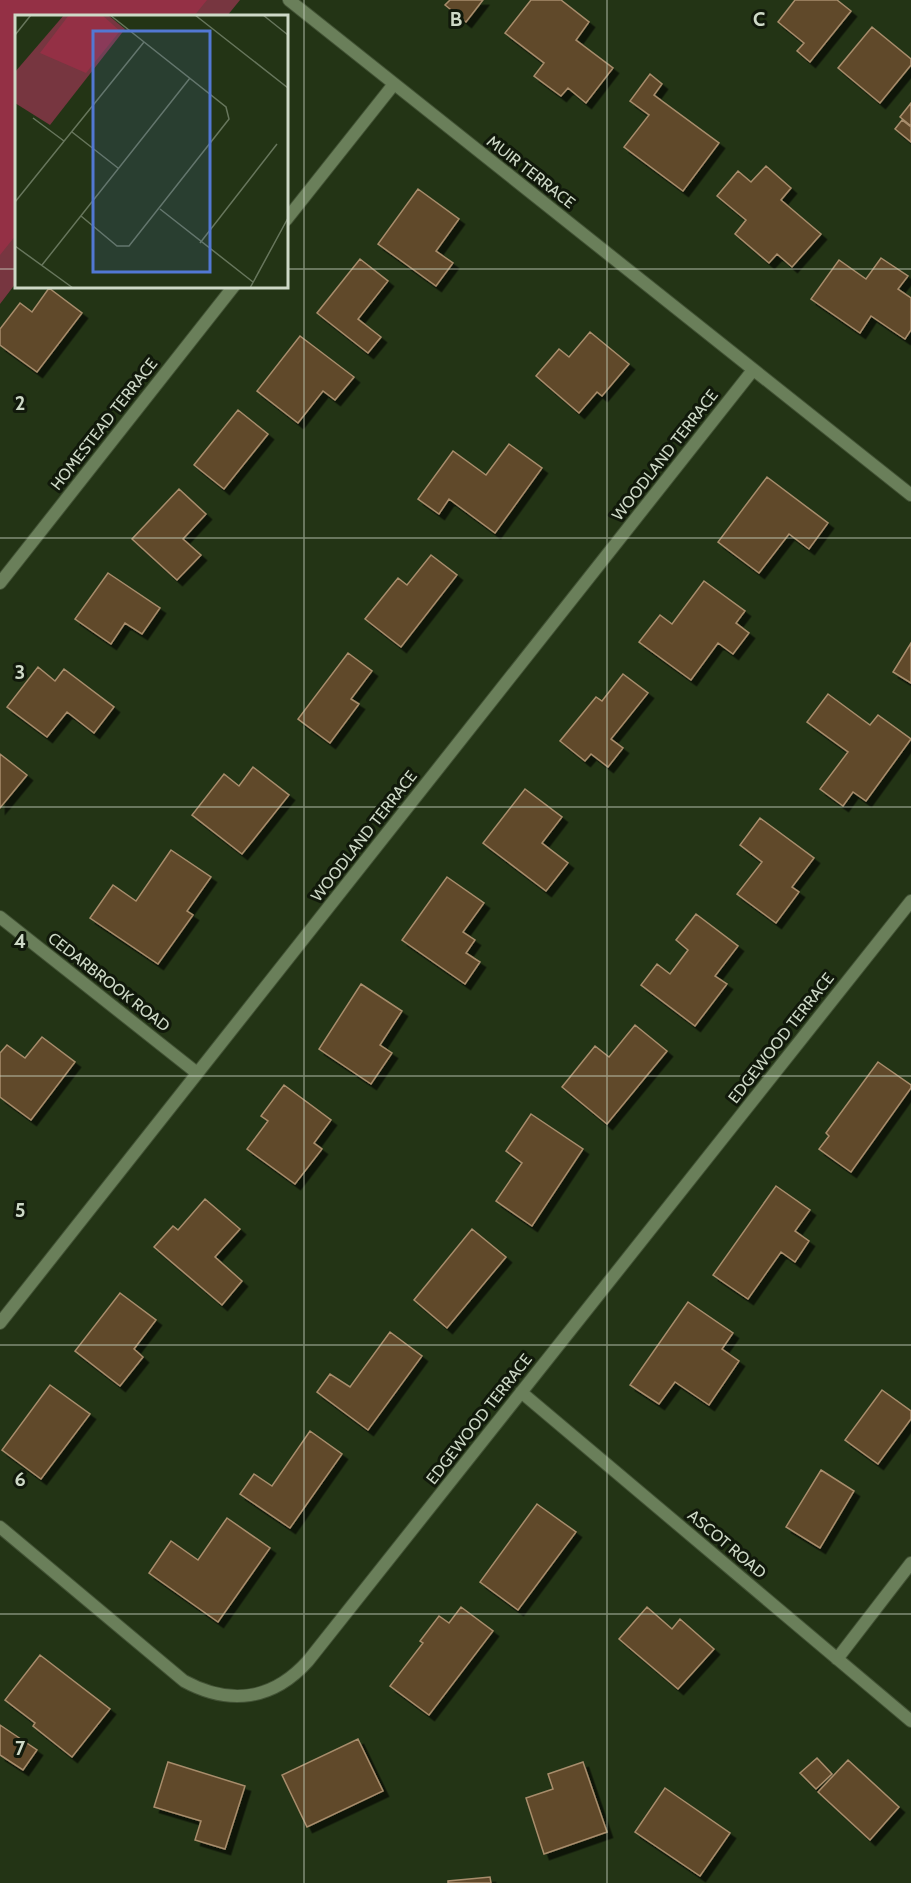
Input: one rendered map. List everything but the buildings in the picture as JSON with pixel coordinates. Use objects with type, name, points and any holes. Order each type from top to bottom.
[{"type":"street","name":"MUIR TERRACE","points":[[289,0],[753,369]]},
{"type":"street","points":[[288,217],[394,84]]},
{"type":"street","name":"HOMESTEAD TERRACE","points":[[0,582],[232,288]]},
{"type":"street","points":[[753,369],[911,495]]},
{"type":"street","name":"WOODLAND TERRACE","points":[[0,1323],[753,369]]},
{"type":"street","name":"EDGEWOOD TERRACE","points":[[0,1527],[184,1681],[201,1690],[238,1697],[266,1691],[283,1683],[308,1661],[911,901]]},
{"type":"street","name":"CEDARBROOK ROAD","points":[[0,917],[197,1073]]},
{"type":"street","name":"ASCOT ROAD","points":[[521,1392],[911,1721]]},
{"type":"street","points":[[837,1659],[911,1563]]},
{"type":"shaded area","points":[[0,0],[240,0],[228,15],[15,15],[15,284],[0,304]]},
{"type":"shaded area","points":[[0,0],[207,0],[195,15],[15,15],[15,236],[0,255]]}]
